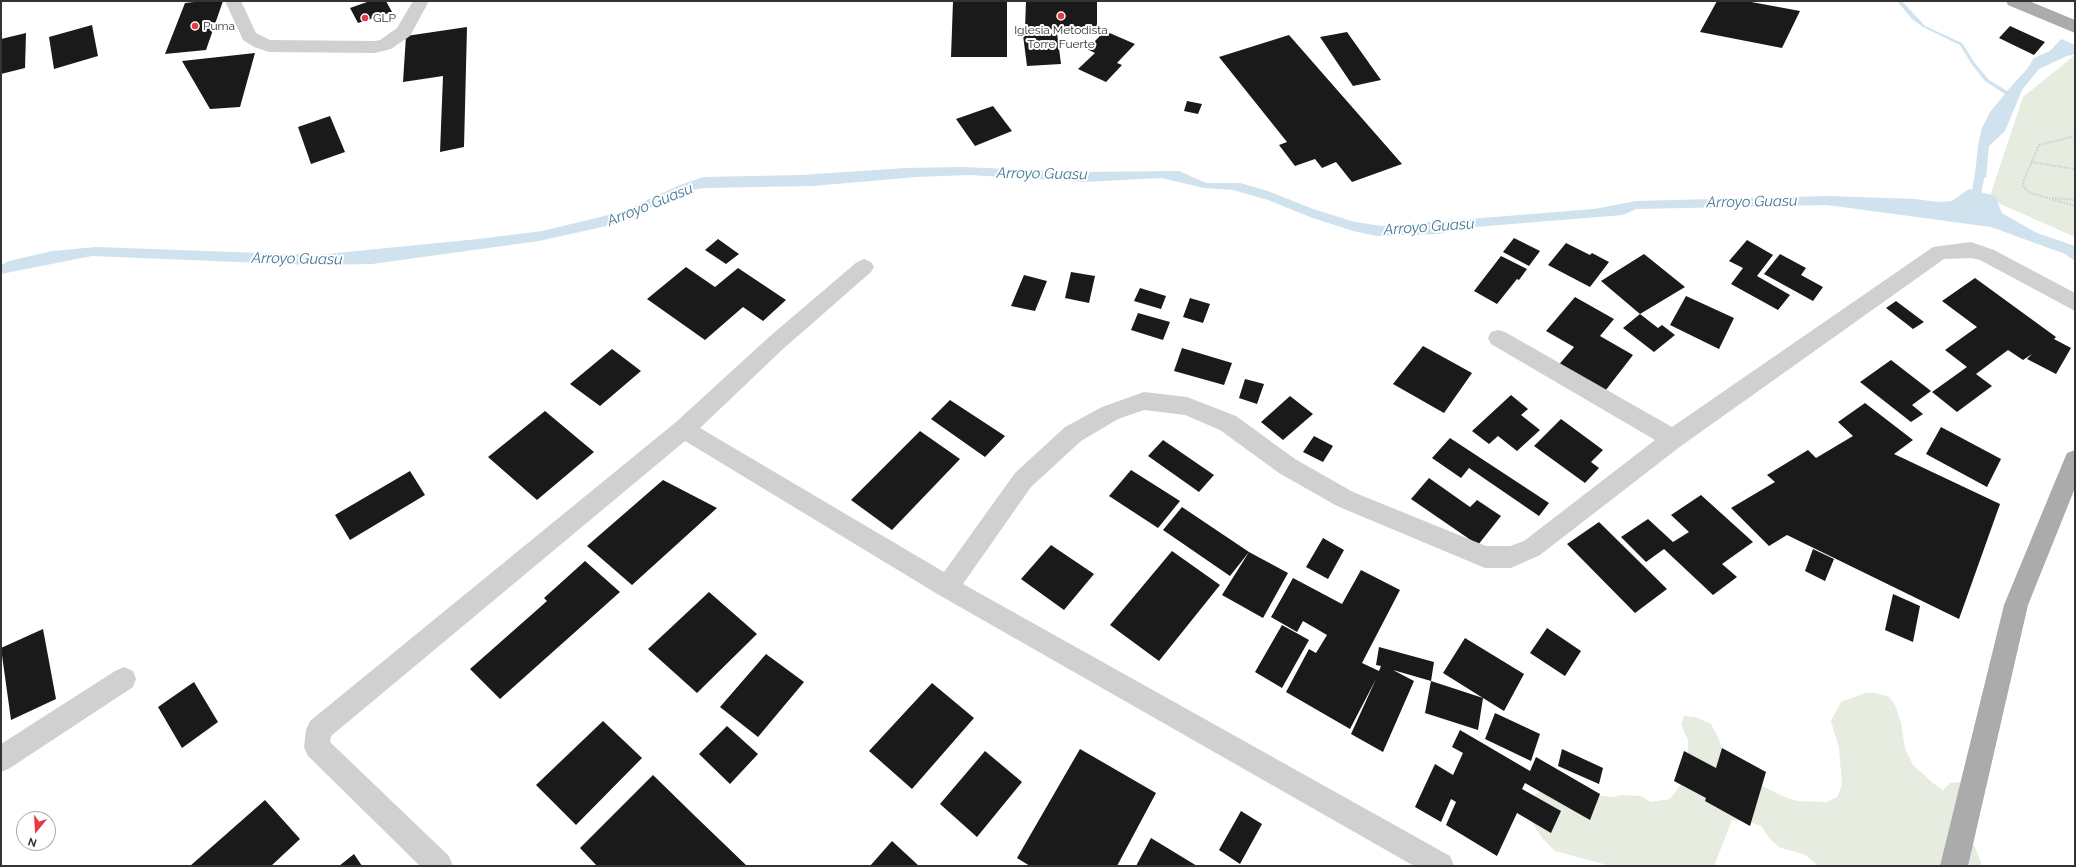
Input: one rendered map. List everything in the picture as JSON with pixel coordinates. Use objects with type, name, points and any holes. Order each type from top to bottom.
[{"type":"main road","points":[[2014,1],[2075,28]]},
{"type":"main road","points":[[1954,866],[2016,605],[2075,460]]},
{"type":"street","points":[[233,1],[249,36],[260,43],[269,46],[375,47],[385,45],[404,32],[421,1]]},
{"type":"street","points":[[947,587],[1023,480],[1073,434],[1110,413],[1144,401],[1187,406],[1228,423],[1287,466],[1346,499],[1485,556],[1511,557],[1532,548],[1673,439],[1940,252],[1971,250],[1987,255],[2075,302]]},
{"type":"street","points":[[440,866],[317,748],[319,730],[684,429],[776,343],[864,267]]},
{"type":"street","points":[[1498,338],[1673,439]]},
{"type":"street","points":[[684,429],[947,587],[1440,866]]},
{"type":"street","points":[[1,759],[124,679]]},
{"type":"path","points":[[2075,136],[2039,145],[2023,182],[2024,188],[2031,193],[2075,206]]},
{"type":"path","points":[[2032,162],[2075,169]]},
{"type":"path","points":[[2046,198],[2075,200]]},
{"type":"shaded area","points":[[2075,55],[2075,237],[1989,199],[2023,97]]},
{"type":"shaded area","points":[[1866,693],[1876,693],[1889,697],[1895,705],[1901,723],[1905,749],[1913,765],[1933,783],[1943,790],[1950,783],[1971,781],[1969,838],[1975,847],[1982,866],[1819,866],[1805,855],[1779,847],[1770,839],[1761,826],[1747,821],[1732,820],[1714,866],[1611,866],[1555,851],[1542,838],[1530,819],[1535,795],[1542,790],[1614,797],[1621,795],[1641,796],[1651,802],[1670,799],[1685,779],[1688,766],[1688,740],[1681,725],[1684,716],[1695,717],[1711,724],[1718,737],[1726,760],[1741,775],[1782,796],[1797,801],[1826,802],[1837,797],[1842,785],[1839,748],[1831,721],[1841,702]]},
{"type":"water","points":[[1897,1],[1902,1],[1925,26],[1962,43],[1974,62],[1989,80],[2007,91],[2027,69],[2034,58],[2050,51],[2061,39],[2075,45],[2075,54],[2067,56],[2039,69],[2022,90],[2005,131],[1989,146],[1986,178],[1975,176],[1978,145],[1982,128],[1990,112],[2005,94],[1985,81],[1973,66],[1960,45],[1923,27],[1912,19]]},
{"type":"water","name":"Arroyo Guasu","points":[[962,167],[1078,172],[1179,171],[1206,183],[1240,183],[1268,191],[1313,209],[1355,222],[1382,226],[1594,209],[1636,201],[1829,196],[1915,199],[1938,202],[1952,201],[1969,189],[1995,196],[2002,213],[2037,233],[2075,246],[2075,261],[2065,254],[1991,227],[1827,205],[1636,209],[1623,215],[1463,228],[1439,234],[1376,236],[1353,231],[1310,217],[1268,200],[1233,190],[1204,188],[1161,178],[1085,182],[970,175],[917,177],[812,186],[705,188],[684,191],[620,223],[539,241],[372,264],[312,265],[92,256],[1,274],[1,265],[9,261],[52,251],[96,247],[316,255],[542,231],[621,212],[680,185],[704,177],[801,175],[906,168]]},
{"type":"building","name":"Puma","points":[[223,1],[206,50],[165,54],[185,3]]},
{"type":"building","name":"GLP","points":[[370,1],[386,1],[392,12],[358,23],[350,8]]},
{"type":"building","points":[[953,1],[1007,1],[1007,57],[951,57]]},
{"type":"building","name":"Iglesia Metodista Torre Fuerte","points":[[1026,1],[1097,2],[1097,30],[1025,29]]},
{"type":"building","points":[[1717,1],[1746,1],[1800,11],[1782,48],[1700,32]]},
{"type":"building","points":[[92,25],[98,56],[54,69],[49,37]]},
{"type":"building","points":[[2010,26],[2045,42],[2034,55],[1999,38]]},
{"type":"building","points":[[467,27],[464,147],[440,152],[443,76],[403,82],[406,36]]},
{"type":"building","points":[[1105,31],[1135,44],[1117,63],[1122,65],[1106,82],[1078,69],[1095,53],[1087,49]]},
{"type":"building","points":[[1347,32],[1381,80],[1353,86],[1320,37]]},
{"type":"building","points":[[26,33],[25,68],[1,74],[1,39]]},
{"type":"building","points":[[1057,33],[1061,64],[1027,66],[1023,35]]},
{"type":"building","points":[[1289,35],[1402,164],[1352,182],[1336,162],[1322,168],[1315,159],[1295,166],[1279,145],[1287,142],[1219,57]]},
{"type":"building","points":[[255,53],[240,107],[210,109],[182,61]]},
{"type":"building","points":[[1187,101],[1202,104],[1198,114],[1184,111]]},
{"type":"building","points":[[993,106],[1012,131],[975,146],[956,119]]},
{"type":"building","points":[[330,116],[345,152],[311,164],[298,127]]},
{"type":"building","points":[[1514,238],[1540,251],[1529,266],[1503,252]]},
{"type":"building","points":[[718,239],[739,254],[726,264],[705,250]]},
{"type":"building","points":[[1747,240],[1773,255],[1757,276],[1790,295],[1778,310],[1731,284],[1743,268],[1729,261]]},
{"type":"building","points":[[1566,243],[1590,255],[1592,253],[1609,262],[1590,287],[1548,265]]},
{"type":"building","points":[[1644,254],[1685,287],[1640,314],[1601,281]]},
{"type":"building","points":[[1780,254],[1806,268],[1801,275],[1823,287],[1813,301],[1764,274]]},
{"type":"building","points":[[1501,256],[1527,269],[1497,304],[1474,291]]},
{"type":"building","points":[[686,267],[715,287],[738,268],[786,300],[763,321],[743,307],[705,340],[647,299]]},
{"type":"building","points":[[1071,272],[1095,276],[1089,303],[1065,298]]},
{"type":"building","points":[[1024,275],[1047,281],[1035,311],[1011,306]]},
{"type":"building","points":[[1975,278],[2056,337],[2054,339],[2071,348],[2056,374],[2027,359],[2032,354],[2023,360],[2008,350],[1976,374],[1992,386],[1957,412],[1932,392],[1967,367],[1945,350],[1977,327],[1942,301]]},
{"type":"building","points":[[1140,288],[1166,296],[1161,309],[1134,301]]},
{"type":"building","points":[[1686,296],[1734,318],[1719,349],[1670,325]]},
{"type":"building","points":[[1575,297],[1614,319],[1600,336],[1633,355],[1602,395],[1556,368],[1574,347],[1546,331]]},
{"type":"building","points":[[1190,298],[1210,304],[1203,323],[1183,317]]},
{"type":"building","points":[[1896,301],[1924,322],[1913,329],[1886,308]]},
{"type":"building","points":[[1138,313],[1170,322],[1163,340],[1131,330]]},
{"type":"building","points":[[1640,314],[1658,328],[1662,325],[1675,335],[1654,352],[1623,328]]},
{"type":"building","points":[[1423,346],[1472,373],[1444,413],[1393,384]]},
{"type":"building","points":[[1182,348],[1232,363],[1224,385],[1174,371]]},
{"type":"building","points":[[612,349],[641,371],[600,406],[570,384]]},
{"type":"building","points":[[1891,360],[1931,391],[1912,405],[1923,414],[1911,422],[1860,382]]},
{"type":"building","points":[[1245,379],[1264,384],[1257,404],[1239,398]]},
{"type":"building","points":[[1511,395],[1528,409],[1521,415],[1540,430],[1517,451],[1498,436],[1489,444],[1472,431]]},
{"type":"building","points":[[1290,396],[1313,414],[1283,440],[1261,422]]},
{"type":"building","points":[[950,400],[1005,436],[985,457],[931,419]]},
{"type":"building","points":[[1865,403],[1913,440],[1894,454],[2000,504],[1959,619],[1787,535],[1769,546],[1731,508],[1775,482],[1767,475],[1808,450],[1816,458],[1853,436],[1838,422]]},
{"type":"building","points":[[545,411],[594,452],[537,500],[488,457]]},
{"type":"building","points":[[1561,419],[1603,450],[1591,462],[1599,468],[1585,483],[1534,446]]},
{"type":"building","points":[[1941,427],[2001,459],[1987,487],[1926,454]]},
{"type":"building","points":[[920,431],[960,459],[892,530],[851,500]]},
{"type":"building","points":[[1314,436],[1333,446],[1323,462],[1303,452]]},
{"type":"building","points":[[1450,438],[1549,503],[1539,516],[1469,468],[1461,478],[1432,458]]},
{"type":"building","points":[[1163,440],[1214,475],[1199,492],[1148,456]]},
{"type":"building","points":[[1131,470],[1180,501],[1158,528],[1109,496]]},
{"type":"building","points":[[410,471],[425,495],[350,540],[335,515]]},
{"type":"building","points":[[1429,478],[1470,507],[1477,500],[1501,516],[1478,545],[1411,499]]},
{"type":"building","points":[[663,480],[717,508],[632,585],[587,546]]},
{"type":"building","points":[[1701,495],[1753,542],[1722,564],[1737,577],[1713,595],[1664,549],[1646,562],[1621,537],[1648,519],[1673,542],[1689,532],[1671,515]]},
{"type":"building","points":[[1182,507],[1249,552],[1230,576],[1163,530]]},
{"type":"building","points":[[1599,522],[1667,589],[1635,613],[1567,544]]},
{"type":"building","points":[[1323,538],[1344,550],[1328,579],[1306,567]]},
{"type":"building","points":[[1051,545],[1094,574],[1064,610],[1021,579]]},
{"type":"building","points":[[1813,549],[1834,559],[1825,581],[1805,571]]},
{"type":"building","points":[[1172,551],[1220,585],[1159,661],[1110,625]]},
{"type":"building","points":[[1249,552],[1288,573],[1263,618],[1222,595]]},
{"type":"building","points":[[585,561],[620,592],[500,699],[470,669],[547,601],[544,598]]},
{"type":"building","points":[[1361,570],[1400,590],[1362,663],[1379,671],[1381,666],[1376,665],[1379,647],[1434,662],[1431,681],[1393,670],[1414,681],[1383,752],[1351,734],[1376,679],[1350,729],[1286,692],[1309,649],[1316,653],[1327,635],[1303,621],[1297,632],[1271,617],[1293,578],[1342,604]]},
{"type":"building","points":[[709,592],[757,634],[697,693],[648,649]]},
{"type":"building","points":[[1893,594],[1920,606],[1913,642],[1885,630]]},
{"type":"building","points":[[1282,625],[1309,640],[1282,688],[1255,672]]},
{"type":"building","points":[[1547,628],[1581,651],[1565,676],[1530,653]]},
{"type":"building","points":[[43,629],[56,699],[11,720],[1,648]]},
{"type":"building","points":[[1465,638],[1524,674],[1504,711],[1443,673]]},
{"type":"building","points":[[766,654],[804,682],[758,737],[720,707]]},
{"type":"building","points":[[1431,681],[1483,698],[1478,730],[1425,713]]},
{"type":"building","points":[[194,682],[218,722],[182,748],[158,707]]},
{"type":"building","points":[[932,683],[974,718],[912,789],[869,751]]},
{"type":"building","points":[[1495,713],[1540,734],[1531,761],[1485,739]]},
{"type":"building","points":[[603,721],[642,758],[576,825],[536,785]]},
{"type":"building","points":[[727,726],[758,754],[730,784],[699,754]]},
{"type":"building","points":[[1460,730],[1530,771],[1536,757],[1600,794],[1590,820],[1525,783],[1522,789],[1561,811],[1551,833],[1517,813],[1497,856],[1446,825],[1456,802],[1451,799],[1441,822],[1415,807],[1435,764],[1453,775],[1463,753],[1452,747]]},
{"type":"building","points":[[1722,748],[1766,772],[1750,826],[1705,801],[1706,798],[1674,781],[1684,751],[1716,768]]},
{"type":"building","points":[[1080,749],[1156,793],[1117,866],[1030,866],[1017,858]]},
{"type":"building","points":[[1562,749],[1603,768],[1599,784],[1558,766]]},
{"type":"building","points":[[985,751],[1022,782],[977,837],[940,804]]},
{"type":"building","points":[[653,775],[747,866],[597,866],[580,848]]},
{"type":"building","points":[[265,800],[300,839],[271,866],[190,866]]},
{"type":"building","points":[[1241,811],[1262,824],[1240,864],[1219,850]]},
{"type":"building","points":[[1151,838],[1197,866],[1136,866]]},
{"type":"building","points":[[892,841],[919,866],[870,866]]},
{"type":"building","points":[[354,854],[362,866],[339,866]]},
{"type":"waterway","points":[[1974,206],[1982,162]]},
{"type":"place","name":"Iglesia Metodista Torre Fuerte","points":[[1061,16]]},
{"type":"place","name":"GLP","points":[[365,18]]},
{"type":"place","name":"Puma","points":[[195,26]]}]
